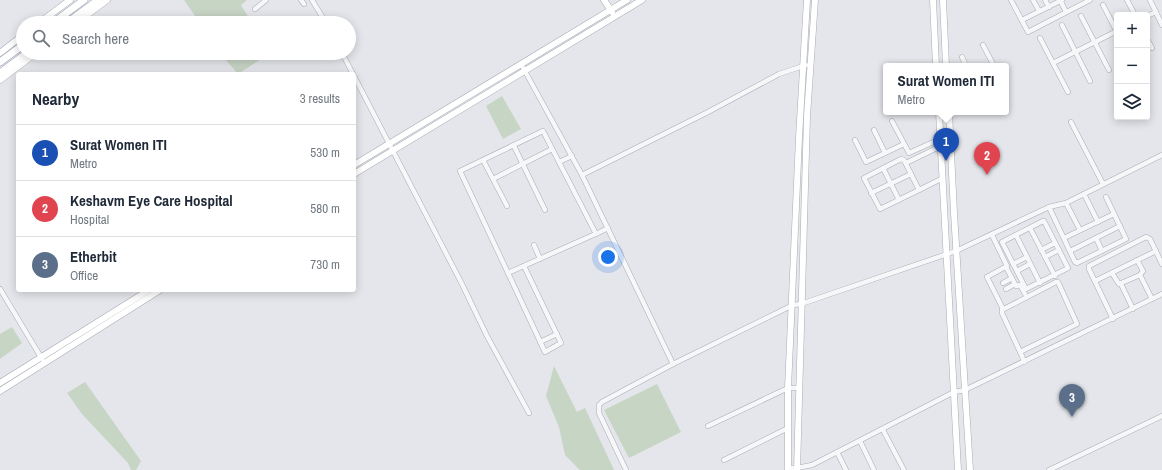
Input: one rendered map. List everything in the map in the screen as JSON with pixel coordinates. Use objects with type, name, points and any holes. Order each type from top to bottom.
[{"type":"main road","points":[[62,16],[84,0]]},
{"type":"main road","points":[[81,16],[98,0]]},
{"type":"main road","points":[[0,62],[16,50]]},
{"type":"main road","points":[[0,73],[18,60]]},
{"type":"street","points":[[48,16],[66,1],[81,16],[107,0]]},
{"type":"street","points":[[255,8],[266,0]]},
{"type":"street","points":[[312,0],[322,16]]},
{"type":"street","points":[[604,0],[615,17]]},
{"type":"street","points":[[356,164],[627,0]]},
{"type":"street","points":[[356,173],[642,0]]},
{"type":"street","points":[[807,0],[788,388],[788,469],[797,469],[812,465],[883,430],[954,392],[965,390],[1162,294]]},
{"type":"street","points":[[797,469],[807,116],[815,0]]},
{"type":"street","points":[[933,0],[936,63]]},
{"type":"street","points":[[942,0],[946,63]]},
{"type":"street","points":[[1011,0],[1028,32],[1090,0]]},
{"type":"street","points":[[1033,0],[1039,12]]},
{"type":"street","points":[[1045,0],[1049,6]]},
{"type":"street","points":[[1022,20],[1060,0],[1066,12]]},
{"type":"street","points":[[1127,0],[1133,12]]},
{"type":"street","points":[[1150,0],[1162,25]]},
{"type":"street","points":[[1103,5],[1114,26]]},
{"type":"street","points":[[1150,15],[1156,12]]},
{"type":"street","points":[[1081,16],[1109,70]]},
{"type":"street","points":[[1062,26],[1090,80]]},
{"type":"street","points":[[1054,63],[1114,33]]},
{"type":"street","points":[[1040,38],[1068,92]]},
{"type":"street","points":[[0,52],[16,40]]},
{"type":"street","points":[[1150,44],[1152,48]]},
{"type":"street","points":[[983,45],[992,63]]},
{"type":"street","points":[[962,56],[965,63]]},
{"type":"street","points":[[0,80],[27,60]]},
{"type":"street","points":[[346,60],[352,72]]},
{"type":"street","points":[[521,64],[582,175],[673,364]]},
{"type":"street","points":[[582,175],[708,112],[779,74],[810,64]]},
{"type":"street","points":[[356,81],[462,284],[487,336],[529,413]]},
{"type":"street","points":[[939,115],[958,470]]},
{"type":"street","points":[[949,115],[970,470]]},
{"type":"street","points":[[892,121],[909,153],[940,139],[950,138]]},
{"type":"street","points":[[1071,122],[1103,184]]},
{"type":"street","points":[[874,130],[885,154]]},
{"type":"street","points":[[524,266],[562,342],[545,352],[460,171],[543,131],[596,234]]},
{"type":"street","points":[[855,140],[866,162],[904,144]]},
{"type":"street","points":[[514,146],[545,210]]},
{"type":"street","points":[[906,163],[941,146]]},
{"type":"street","points":[[493,179],[552,149]]},
{"type":"street","points":[[626,470],[599,413],[599,406],[602,402],[673,364],[792,305],[801,304],[956,252],[1048,207],[1066,202],[1084,194],[1162,155]]},
{"type":"street","points":[[559,162],[572,156]]},
{"type":"street","points":[[919,190],[904,159],[901,159],[864,177],[880,209],[899,200],[919,190],[943,178]]},
{"type":"street","points":[[483,160],[507,206]]},
{"type":"street","points":[[883,168],[899,200]]},
{"type":"street","points":[[871,193],[911,174]]},
{"type":"street","points":[[1084,194],[1098,222]]},
{"type":"street","points":[[1048,207],[1076,263],[1126,240],[1106,197]]},
{"type":"street","points":[[1066,202],[1080,230]]},
{"type":"street","points":[[944,213],[954,213]]},
{"type":"street","points":[[1064,238],[1114,214]]},
{"type":"street","points":[[1018,222],[1027,257],[1040,283]]},
{"type":"street","points":[[1044,222],[1068,268],[1055,276],[1026,289],[1002,242],[1030,228],[1044,222]]},
{"type":"street","points":[[1070,251],[1120,226]]},
{"type":"street","points":[[508,273],[608,228]]},
{"type":"street","points":[[1030,228],[1055,276]]},
{"type":"street","points":[[992,235],[1007,265],[1006,268],[1016,286],[1021,286],[1025,294]]},
{"type":"street","points":[[1113,319],[1089,268],[1091,264],[1146,237],[1150,239],[1162,264]]},
{"type":"street","points":[[1096,238],[1102,251]]},
{"type":"street","points":[[1042,250],[1056,243]]},
{"type":"street","points":[[534,245],[540,259]]},
{"type":"street","points":[[1045,257],[1059,250]]},
{"type":"street","points":[[1095,281],[1156,251]]},
{"type":"street","points":[[1013,264],[1027,257]]},
{"type":"street","points":[[1121,284],[1140,275],[1143,271],[1137,260]]},
{"type":"street","points":[[1017,271],[1030,264]]},
{"type":"street","points":[[1006,268],[987,278],[1003,309],[1002,313],[1024,362]]},
{"type":"street","points":[[1112,273],[1118,284],[1121,284],[1133,309]]},
{"type":"street","points":[[1140,275],[1152,299]]},
{"type":"street","points":[[1003,283],[1012,278]]},
{"type":"street","points":[[1003,309],[1058,282],[1077,324],[1020,352]]},
{"type":"street","points":[[1006,289],[1015,284]]},
{"type":"street","points":[[0,288],[42,360]]},
{"type":"street","points":[[0,391],[42,360],[146,292]]},
{"type":"street","points":[[0,383],[42,360],[157,292]]},
{"type":"street","points":[[540,342],[557,334]]},
{"type":"street","points":[[1053,336],[1058,345]]},
{"type":"street","points":[[1047,339],[1052,348]]},
{"type":"street","points":[[708,426],[788,388],[799,388]]},
{"type":"street","points":[[1049,470],[1162,416]]},
{"type":"street","points":[[724,460],[788,428]]},
{"type":"street","points":[[883,430],[904,470]]},
{"type":"street","points":[[860,441],[874,470]]},
{"type":"street","points":[[837,452],[846,470]]},
{"type":"green space","points":[[184,0],[247,0],[241,5],[248,16],[195,16]]},
{"type":"green space","points":[[226,60],[259,60],[241,72],[236,72]]},
{"type":"green space","points":[[502,96],[521,129],[503,139],[486,106]]},
{"type":"green space","points":[[12,327],[22,343],[0,359],[0,334]]},
{"type":"green space","points":[[554,366],[577,412],[585,408],[614,470],[580,470],[565,455],[559,427],[546,396]]},
{"type":"green space","points":[[85,382],[141,461],[136,470],[131,470],[128,463],[82,414],[67,393]]},
{"type":"green space","points":[[657,384],[681,432],[629,458],[604,410]]},
{"type":"place","name":"Surat Women ITI","points":[[946,161]]},
{"type":"place","name":"Keshavm Eye Care Hospital","points":[[987,175]]},
{"type":"place","name":"Etherbit","points":[[1072,417]]}]
